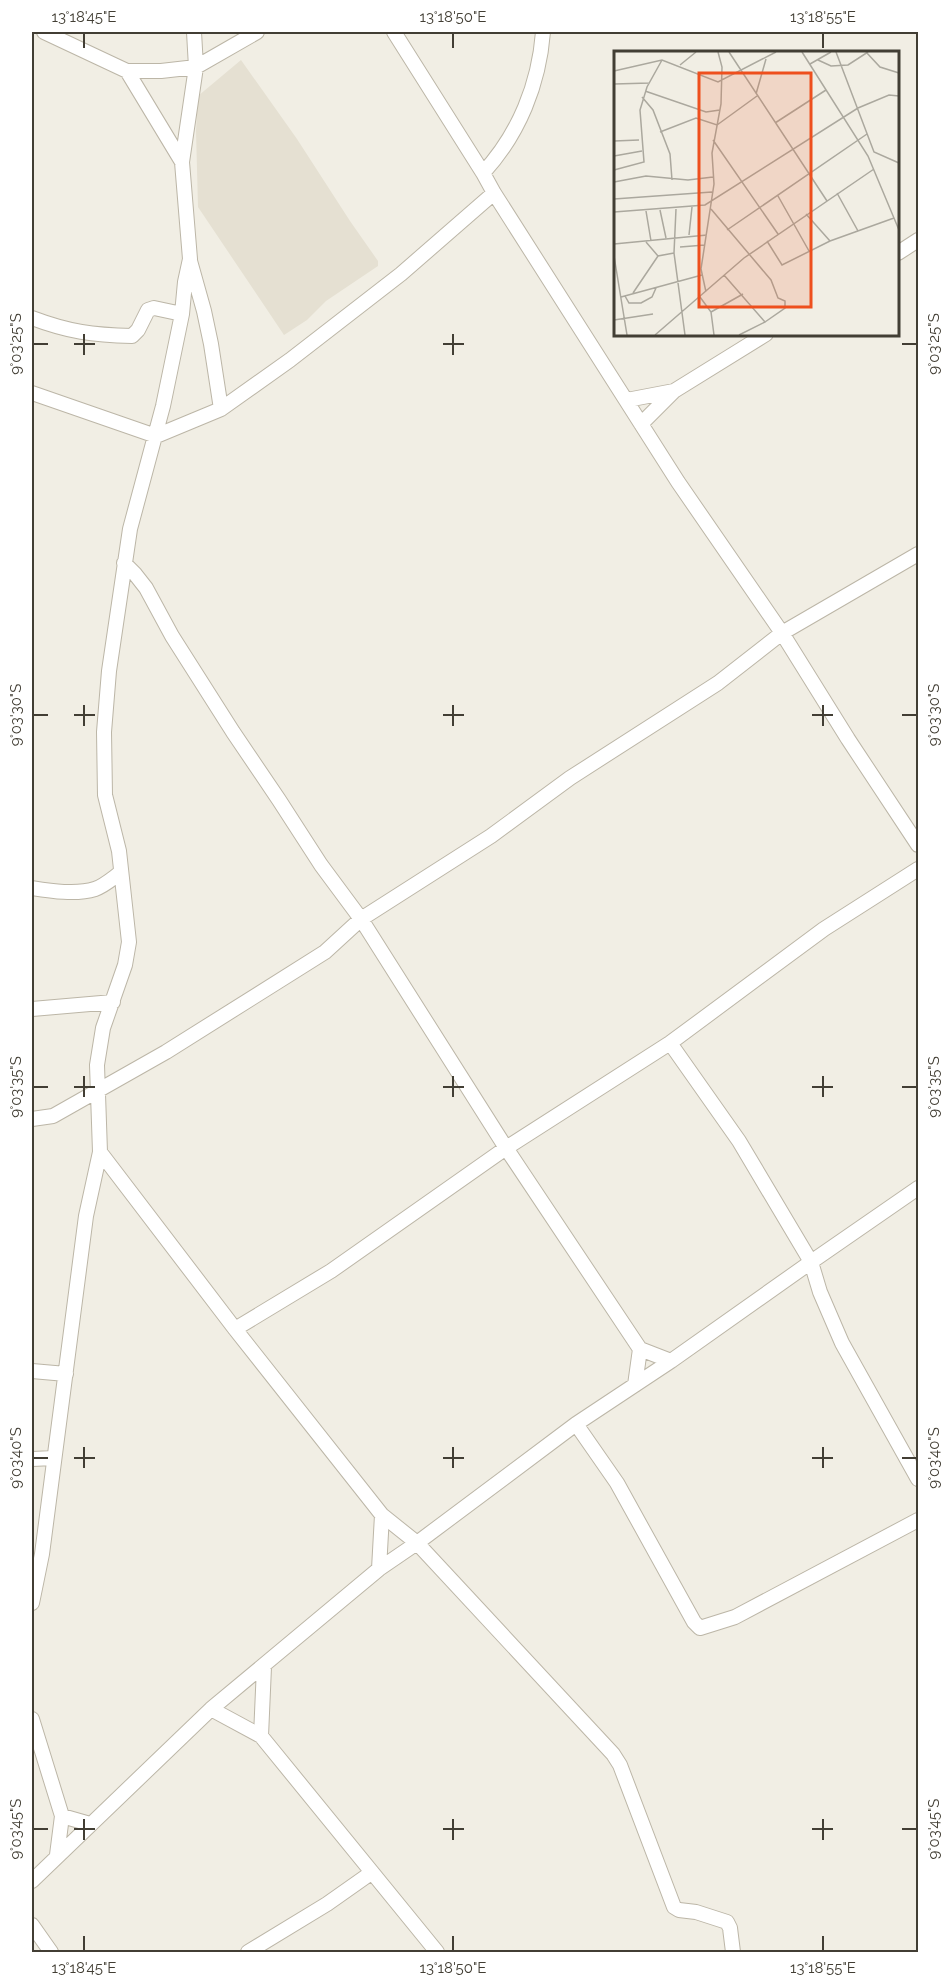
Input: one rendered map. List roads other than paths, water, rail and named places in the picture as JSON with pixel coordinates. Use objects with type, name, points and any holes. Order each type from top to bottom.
[{"type":"street","points":[[44,32],[127,71],[161,71],[196,67],[257,32]]},
{"type":"street","points":[[195,32],[196,67],[182,162],[190,259],[209,333],[221,409]]},
{"type":"street","points":[[394,32],[678,482],[782,633],[848,739],[918,844]]},
{"type":"street","points":[[483,173],[499,156],[529,101],[538,71],[543,32]]},
{"type":"street","points":[[127,71],[182,162]]},
{"type":"street","points":[[32,393],[156,436],[221,409],[290,360],[400,274],[494,193]]},
{"type":"street","points":[[899,252],[918,240]]},
{"type":"street","points":[[32,1603],[42,1554],[86,1216],[100,1152],[97,1065],[103,1028],[125,965],[129,942],[119,851],[105,795],[104,732],[109,671],[129,529],[156,436],[182,314],[190,259]]},
{"type":"street","points":[[32,318],[60,329],[95,335],[132,336],[138,330],[148,310],[154,308],[182,314]]},
{"type":"street","points":[[641,424],[674,391],[763,336]]},
{"type":"street","points":[[627,399],[674,391]]},
{"type":"street","points":[[32,1119],[53,1116],[97,1092],[221,1018],[325,952],[361,919],[491,836],[579,771],[718,683],[782,633],[918,554]]},
{"type":"street","points":[[124,563],[146,588],[172,636],[233,732],[321,865],[361,919],[506,1148],[640,1349],[671,1361]]},
{"type":"street","points":[[235,1329],[331,1271],[506,1148],[670,1043],[824,929],[918,869]]},
{"type":"street","points":[[32,888],[81,891],[97,888],[120,873]]},
{"type":"street","points":[[32,1010],[113,1002]]},
{"type":"street","points":[[670,1043],[739,1141],[811,1262],[820,1292],[842,1343],[918,1479]]},
{"type":"street","points":[[100,1152],[235,1329],[382,1515],[417,1543],[613,1754],[620,1765],[674,1907],[727,1922],[730,1928],[733,1953]]},
{"type":"street","points":[[32,1881],[211,1709],[379,1569],[576,1424],[671,1361],[811,1262],[915,1195]]},
{"type":"street","points":[[635,1385],[640,1349]]},
{"type":"street","points":[[32,1371],[66,1374]]},
{"type":"street","points":[[576,1424],[617,1483],[694,1622],[700,1628],[735,1617],[918,1520]]},
{"type":"street","points":[[32,1459],[54,1458]]},
{"type":"street","points":[[379,1569],[382,1515]]},
{"type":"street","points":[[261,1736],[264,1667]]},
{"type":"street","points":[[211,1709],[261,1736],[437,1953]]},
{"type":"street","points":[[32,1719],[62,1816],[57,1856]]},
{"type":"street","points":[[62,1816],[90,1824]]},
{"type":"street","points":[[248,1953],[327,1904],[371,1873]]},
{"type":"street","points":[[32,1925],[51,1953]]}]
